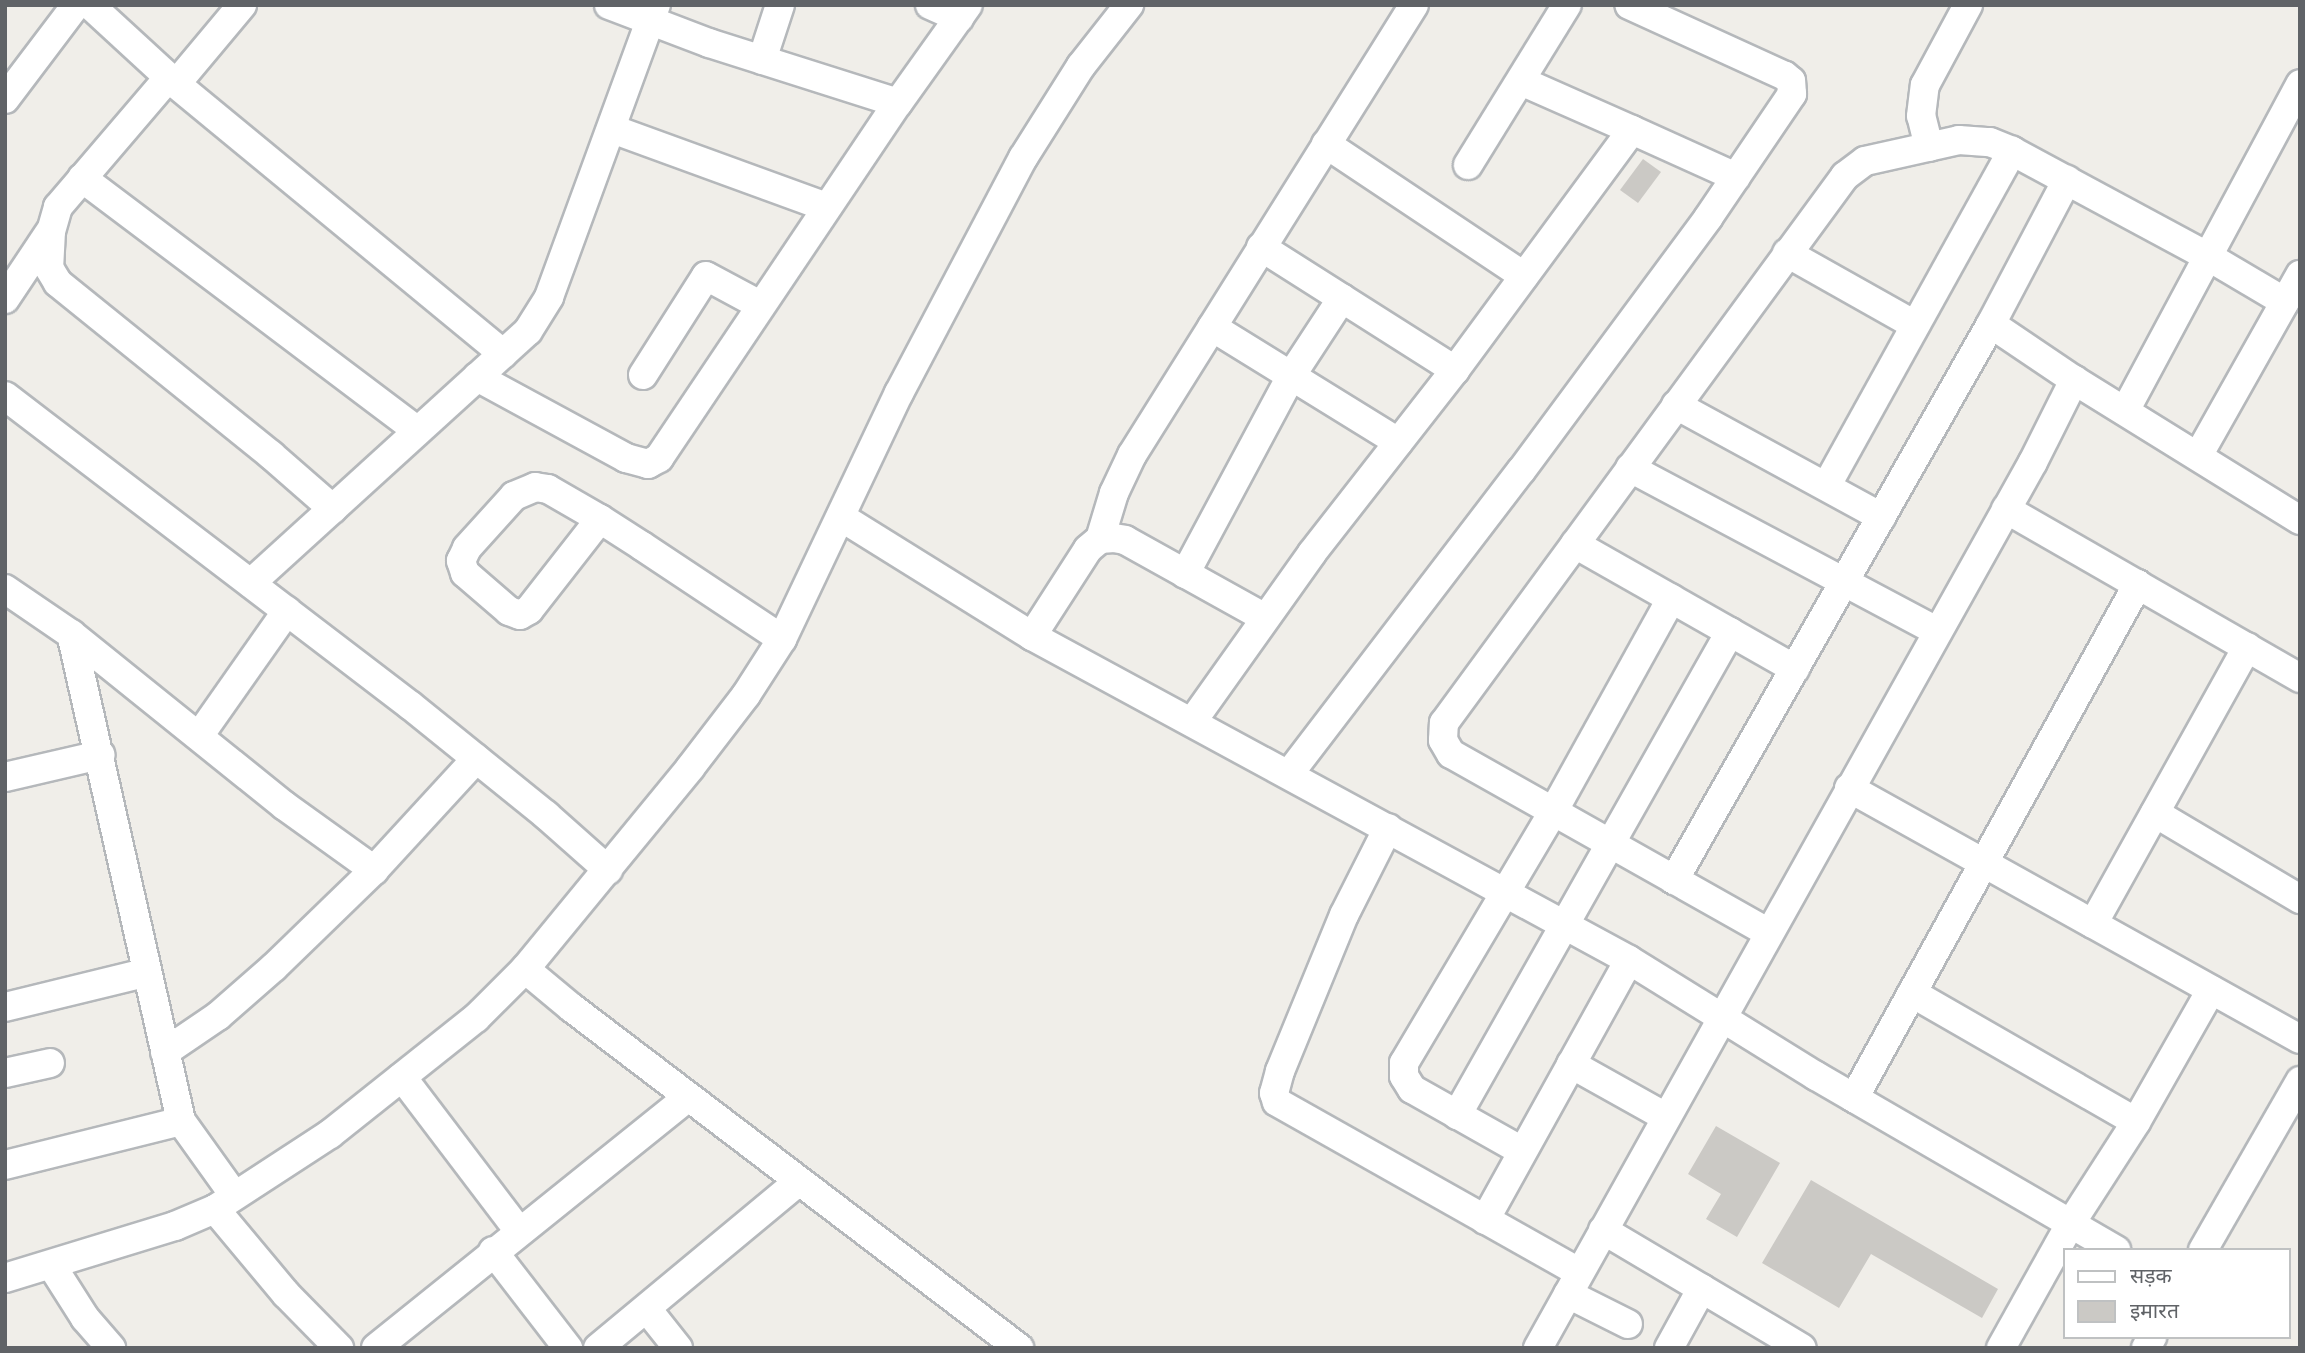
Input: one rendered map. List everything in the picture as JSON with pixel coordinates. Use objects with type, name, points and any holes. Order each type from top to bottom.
[{"type":"street","points":[[5,99],[76,5]]},
{"type":"street","points":[[90,5],[172,80],[503,354]]},
{"type":"street","points":[[242,5],[58,206],[51,231],[49,268],[58,283],[271,455],[333,509]]},
{"type":"street","points":[[610,5],[654,12],[762,60],[898,103]]},
{"type":"street","points":[[762,60],[780,5]]},
{"type":"street","points":[[477,377],[626,458],[648,464],[659,458],[826,206],[964,11],[930,5]]},
{"type":"street","points":[[5,1278],[52,1266],[175,1226],[225,1202],[330,1134],[476,1018],[525,969],[608,870],[746,695],[782,639],[899,393],[1023,158],[1081,66],[1129,5]]},
{"type":"street","points":[[1032,636],[1088,549],[1100,539],[1114,492],[1132,455],[1414,5]]},
{"type":"street","points":[[1468,165],[1567,5]]},
{"type":"street","points":[[1289,774],[1521,471],[1736,177],[1792,94],[1791,81],[1629,5]]},
{"type":"street","points":[[1929,147],[1922,116],[1925,85],[1968,5]]},
{"type":"street","points":[[251,583],[528,331],[549,297],[654,12]]},
{"type":"street","points":[[1521,81],[1736,177]]},
{"type":"street","points":[[2125,411],[2300,84]]},
{"type":"street","points":[[612,129],[826,206]]},
{"type":"street","points":[[1192,722],[1312,553],[1455,370],[1632,131]]},
{"type":"street","points":[[1769,933],[1451,754],[1443,740],[1444,723],[1844,176],[1865,160],[1959,140],[1990,142],[2067,180],[2285,302]]},
{"type":"street","points":[[1326,144],[1524,276]]},
{"type":"street","points":[[1827,485],[2012,151]]},
{"type":"street","points":[[82,178],[417,430]]},
{"type":"street","points":[[1674,880],[1991,324],[2067,180]]},
{"type":"street","points":[[5,299],[51,231]]},
{"type":"street","points":[[1261,247],[1455,370]]},
{"type":"street","points":[[1787,253],[1915,325]]},
{"type":"street","points":[[2199,456],[2300,275]]},
{"type":"street","points":[[643,375],[706,276],[760,305]]},
{"type":"street","points":[[1185,574],[1291,376],[1342,298]]},
{"type":"street","points":[[1991,324],[2074,380],[2300,520]]},
{"type":"street","points":[[1212,327],[1398,443]]},
{"type":"street","points":[[1538,1348],[2006,509],[2074,380]]},
{"type":"street","points":[[5,396],[251,583],[546,814],[608,870]]},
{"type":"street","points":[[1676,405],[1881,516]]},
{"type":"street","points":[[1630,468],[1937,631]]},
{"type":"street","points":[[600,519],[530,610],[520,615],[509,611],[466,573],[461,561],[467,548],[524,489],[535,486],[548,489],[600,519],[782,639]]},
{"type":"street","points":[[2006,509],[2300,678]]},
{"type":"street","points":[[841,517],[1032,636],[1629,960],[1854,1098],[2113,1248]]},
{"type":"street","points":[[1100,539],[1125,540],[1265,618]]},
{"type":"street","points":[[1575,544],[1794,669]]},
{"type":"street","points":[[1854,1098],[2138,584]]},
{"type":"street","points":[[5,589],[71,634],[285,806],[374,870]]},
{"type":"street","points":[[1522,1151],[1412,1089],[1404,1076],[1404,1063],[1507,893],[1671,599]]},
{"type":"street","points":[[199,736],[287,611]]},
{"type":"street","points":[[1457,1115],[1730,632]]},
{"type":"street","points":[[71,634],[100,755],[145,973],[181,1121],[225,1202],[286,1294],[339,1348]]},
{"type":"street","points":[[2093,924],[2247,647]]},
{"type":"street","points":[[5,777],[100,755]]},
{"type":"street","points":[[164,1052],[218,1016],[374,870],[476,759]]},
{"type":"street","points":[[1849,788],[2300,1039]]},
{"type":"street","points":[[2155,813],[2300,899]]},
{"type":"street","points":[[1388,828],[1344,915],[1274,1093],[1278,1102],[1485,1220],[1628,1324]]},
{"type":"street","points":[[1485,1220],[1629,960]]},
{"type":"street","points":[[525,969],[688,1097],[1018,1348]]},
{"type":"street","points":[[5,1007],[145,973]]},
{"type":"street","points":[[2001,1348],[2071,1223],[2136,1122],[2211,990]]},
{"type":"street","points":[[1912,993],[2136,1122]]},
{"type":"street","points":[[5,1073],[50,1063]]},
{"type":"street","points":[[1571,1064],[1666,1117]]},
{"type":"street","points":[[402,1077],[519,1230]]},
{"type":"street","points":[[2204,1248],[2300,1081]]},
{"type":"street","points":[[376,1348],[519,1230],[688,1097]]},
{"type":"street","points":[[5,1165],[181,1121]]},
{"type":"street","points":[[598,1348],[799,1181]]},
{"type":"street","points":[[1603,1230],[1802,1348]]},
{"type":"street","points":[[493,1251],[568,1348]]},
{"type":"street","points":[[52,1266],[85,1318],[111,1348]]},
{"type":"street","points":[[1669,1348],[1702,1288]]},
{"type":"street","points":[[648,1309],[678,1348]]},
{"type":"building","points":[[1643,159],[1661,172],[1638,203],[1620,190]]},
{"type":"building","points":[[1716,1126],[1780,1163],[1737,1237],[1706,1219],[1721,1194],[1688,1174]]},
{"type":"building","points":[[1811,1180],[1998,1289],[1982,1318],[1871,1254],[1839,1308],[1762,1263]]}]
